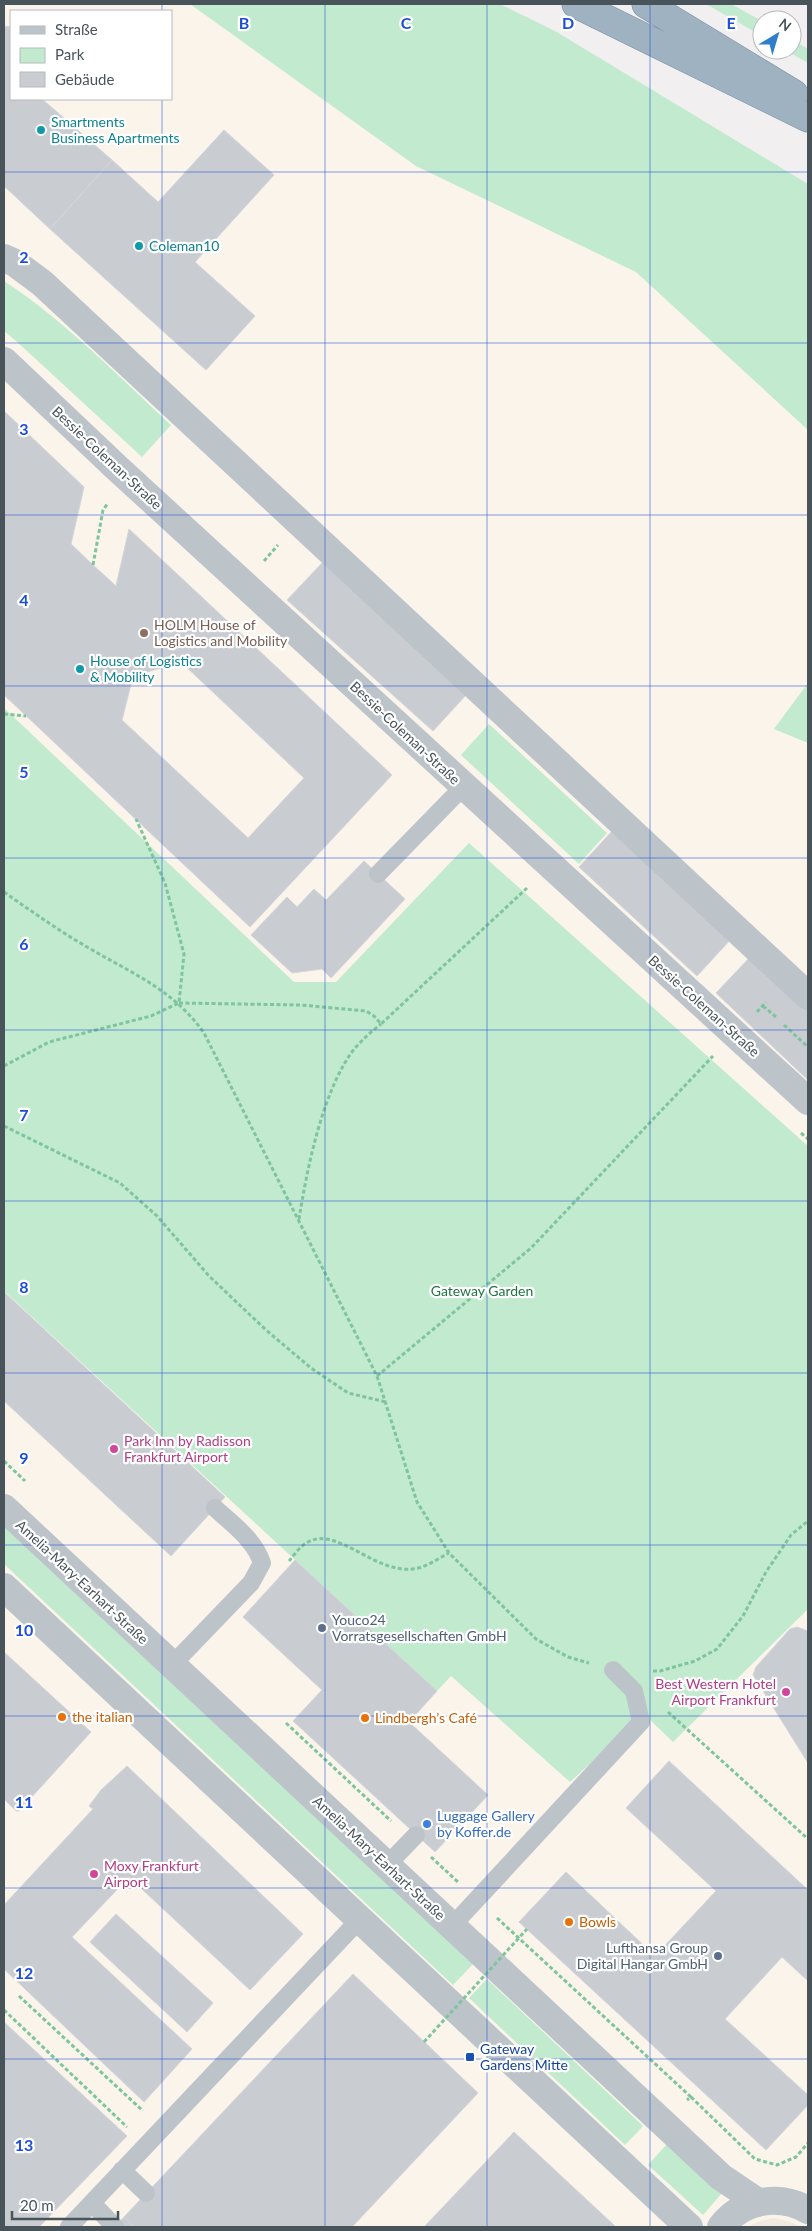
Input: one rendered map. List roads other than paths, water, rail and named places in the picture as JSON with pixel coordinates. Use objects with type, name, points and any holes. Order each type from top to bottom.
[{"type":"highway","points":[[576,4],[808,118]]},
{"type":"highway","points":[[646,4],[808,102]]},
{"type":"street","points":[[4,258],[15,263],[42,283],[798,987]]},
{"type":"street","name":"Bessie-Coleman-Straße","points":[[4,361],[110,462],[463,787],[808,1101]]},
{"type":"street","name":"Amelia-Mary-Earhart-Straße","points":[[4,1508],[721,2177],[758,2202]]},
{"type":"street","points":[[4,1587],[689,2227]]},
{"type":"street","points":[[721,2227],[735,2212],[758,2202],[801,2199]]},
{"type":"lane","points":[[378,874],[463,787]]},
{"type":"lane","points":[[172,1665],[251,1583],[262,1563],[258,1552],[250,1540],[215,1508]]},
{"type":"lane","points":[[452,1926],[641,1722],[634,1691],[613,1670]]},
{"type":"lane","points":[[387,1865],[416,1835]]},
{"type":"lane","points":[[69,2227],[360,1919]]},
{"type":"lane","points":[[122,2170],[146,2193]]},
{"type":"lane","points":[[92,2204],[115,2226]]},
{"type":"place","name":"Smartments Business Apartments","points":[[41,130]]},
{"type":"place","name":"Coleman10","points":[[139,246]]},
{"type":"place","name":"HOLM House of Logistics and Mobility","points":[[144,633]]},
{"type":"place","name":"House of Logistics & Mobility","points":[[80,669]]},
{"type":"place","name":"Park Inn by Radisson Frankfurt Airport","points":[[114,1449]]},
{"type":"place","name":"Youco24 Vorratsgesellschaften GmbH","points":[[322,1628]]},
{"type":"place","name":"Best Western Hotel Airport Frankfurt","points":[[786,1692]]},
{"type":"place","name":"the italian","points":[[62,1717]]},
{"type":"place","name":"Lindbergh’s Café","points":[[365,1718]]},
{"type":"place","name":"Luggage Gallery by Koffer.de","points":[[427,1824]]},
{"type":"place","name":"Moxy Frankfurt Airport","points":[[94,1874]]},
{"type":"place","name":"Bowls","points":[[569,1922]]},
{"type":"place","name":"Lufthansa Group Digital Hangar GmbH","points":[[718,1956]]},
{"type":"place","name":"Gateway Gardens Mitte","points":[[470,2057]]},
{"type":"park label","name":"Gateway Garden","points":[[482,1291]]}]
